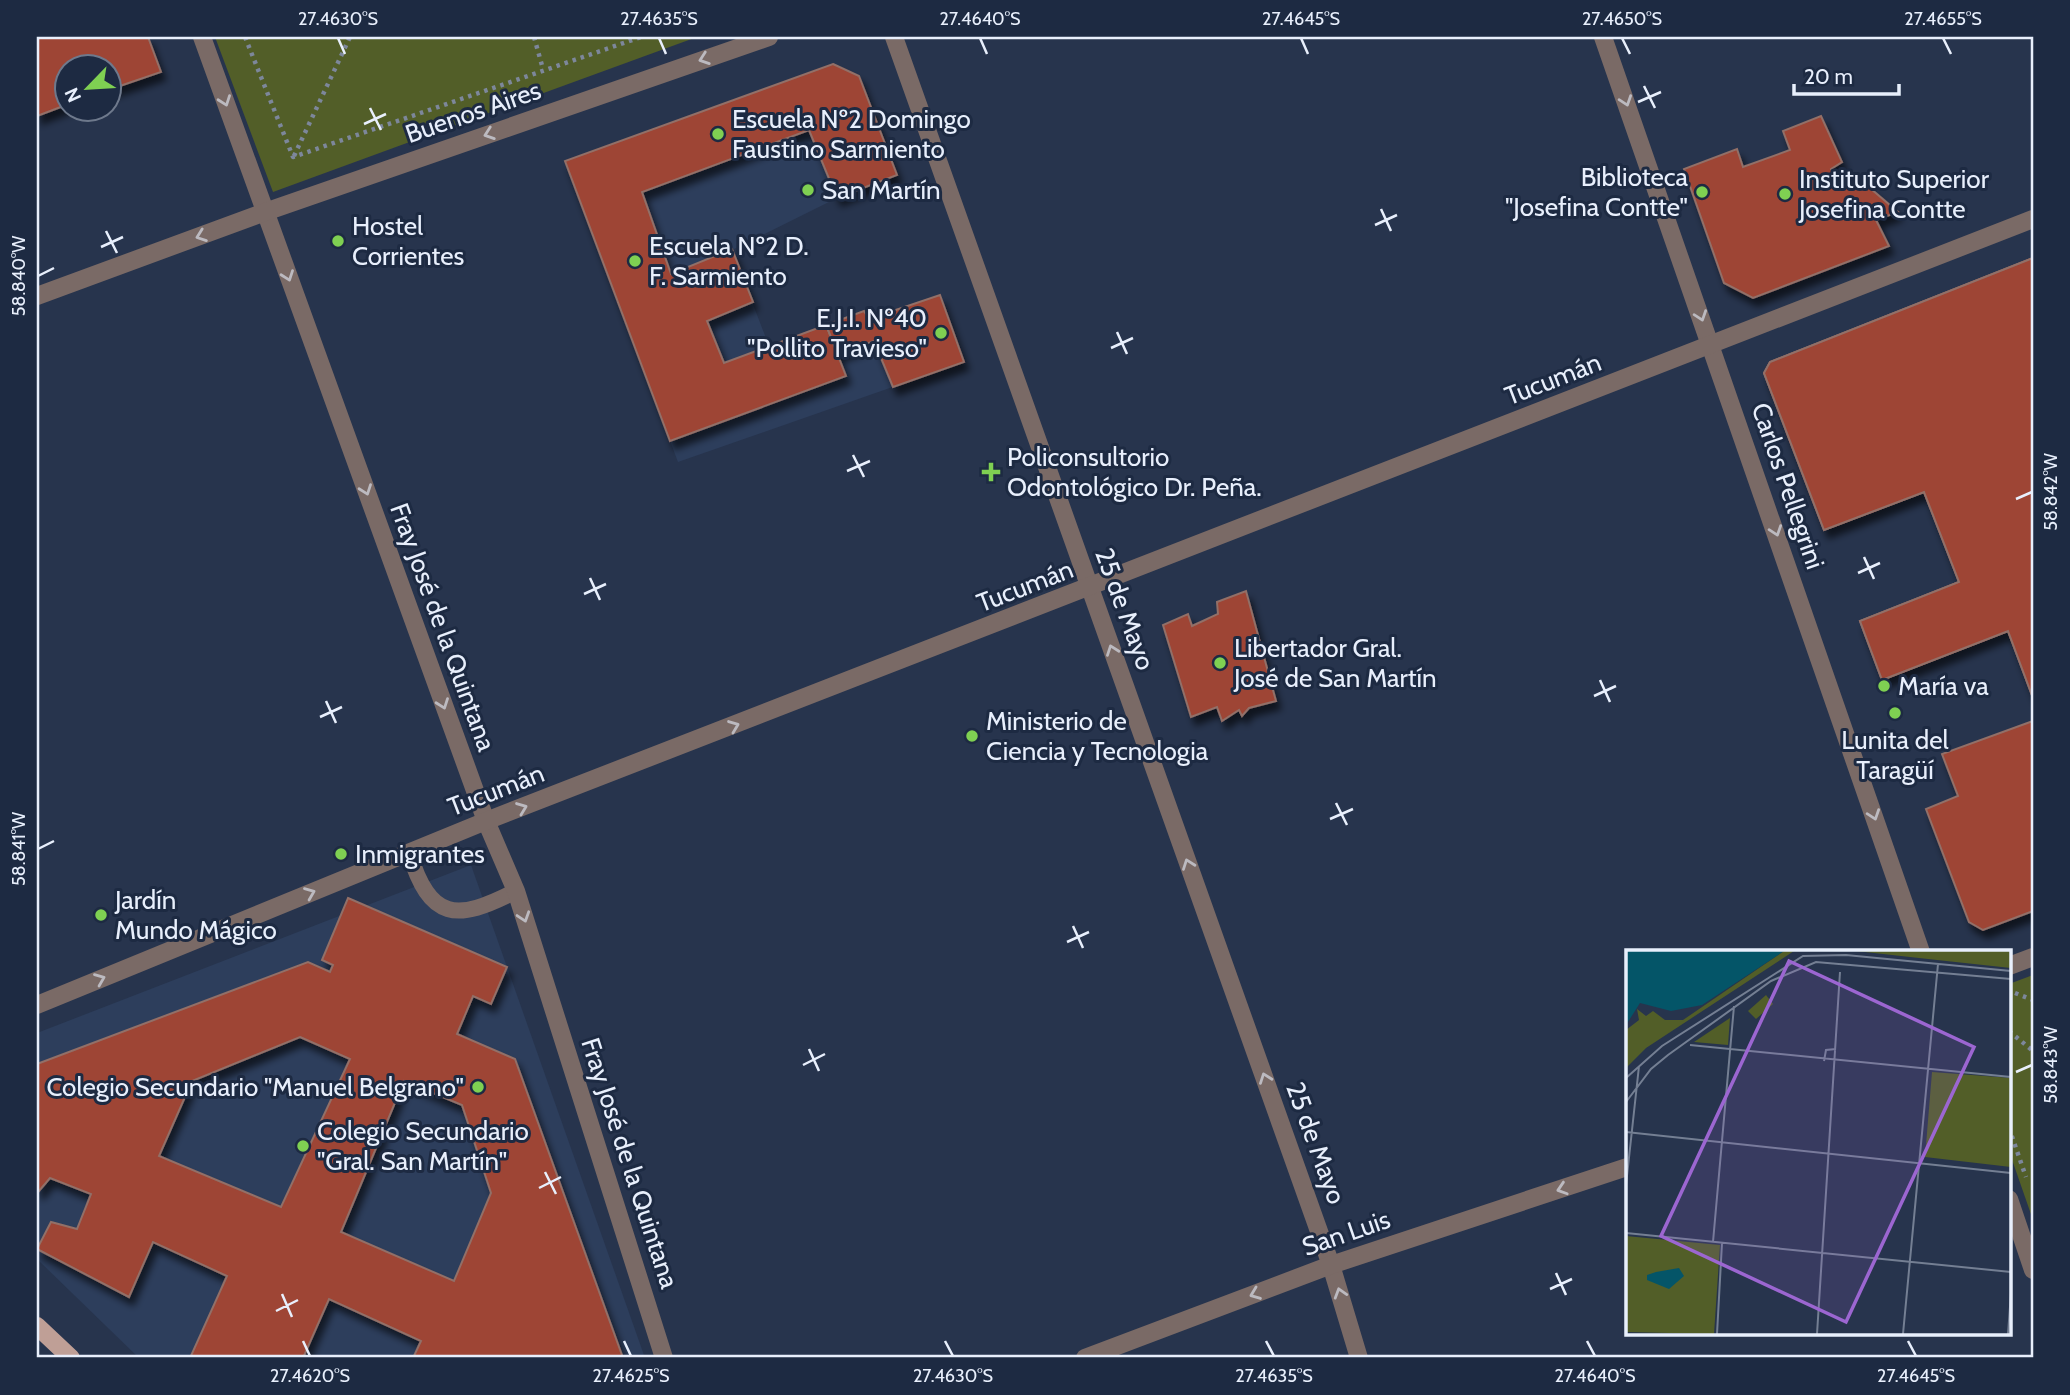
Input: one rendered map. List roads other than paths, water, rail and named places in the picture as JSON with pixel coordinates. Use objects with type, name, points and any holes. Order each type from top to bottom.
[{"type":"main road","points":[[37,1326],[71,1358]]},
{"type":"street","name":"Fray José de la Quintana","points":[[202,37],[486,821],[516,891],[664,1358]]},
{"type":"street","name":"Buenos Aires","points":[[37,296],[265,212],[769,37]]},
{"type":"street","name":"25 de Mayo","points":[[894,37],[1331,1265],[1359,1358]]},
{"type":"street","name":"Carlos Pellegrini","points":[[1603,37],[1920,950]]},
{"type":"street","name":"Tucumán","points":[[37,1005],[486,821],[1090,589],[2033,219]]},
{"type":"street","points":[[2010,966],[2033,957]]},
{"type":"street","name":"San Luis","points":[[1085,1358],[1331,1265],[1626,1167]]},
{"type":"street","points":[[2010,1202],[2033,1270]]},
{"type":"lane","points":[[409,852],[424,892],[441,908],[465,911],[485,907],[516,891]]},
{"type":"place","name":"Escuela Nº2 Domingo Faustino Sarmiento","points":[[718,134]]},
{"type":"place","name":"San Martín","points":[[808,190]]},
{"type":"place","name":"Biblioteca \"Josefina Contte\"","points":[[1702,192]]},
{"type":"place","name":"Instituto Superior Josefina Contte","points":[[1785,194]]},
{"type":"place","name":"Hostel Corrientes","points":[[338,241]]},
{"type":"place","name":"Escuela Nº2 D. F. Sarmiento","points":[[635,261]]},
{"type":"place","name":"E.J.I. Nº40 \"Pollito Travieso\"","points":[[941,333]]},
{"type":"place","name":"Policonsultorio Odontológico Dr. Peña.","points":[[991,472]]},
{"type":"place","name":"Libertador Gral. José de San Martín","points":[[1220,663]]},
{"type":"place","name":"María va","points":[[1884,686]]},
{"type":"place","name":"Lunita del Taragüí","points":[[1895,713]]},
{"type":"place","name":"Ministerio de Ciencia y Tecnologia","points":[[972,736]]},
{"type":"place","name":"Inmigrantes","points":[[341,854]]},
{"type":"place","name":"Jardín Mundo Mágico","points":[[101,915]]},
{"type":"place","name":"Colegio Secundario \"Manuel Belgrano\"","points":[[478,1087]]},
{"type":"place","name":"Colegio Secundario \"Gral. San Martín\"","points":[[303,1146]]}]
